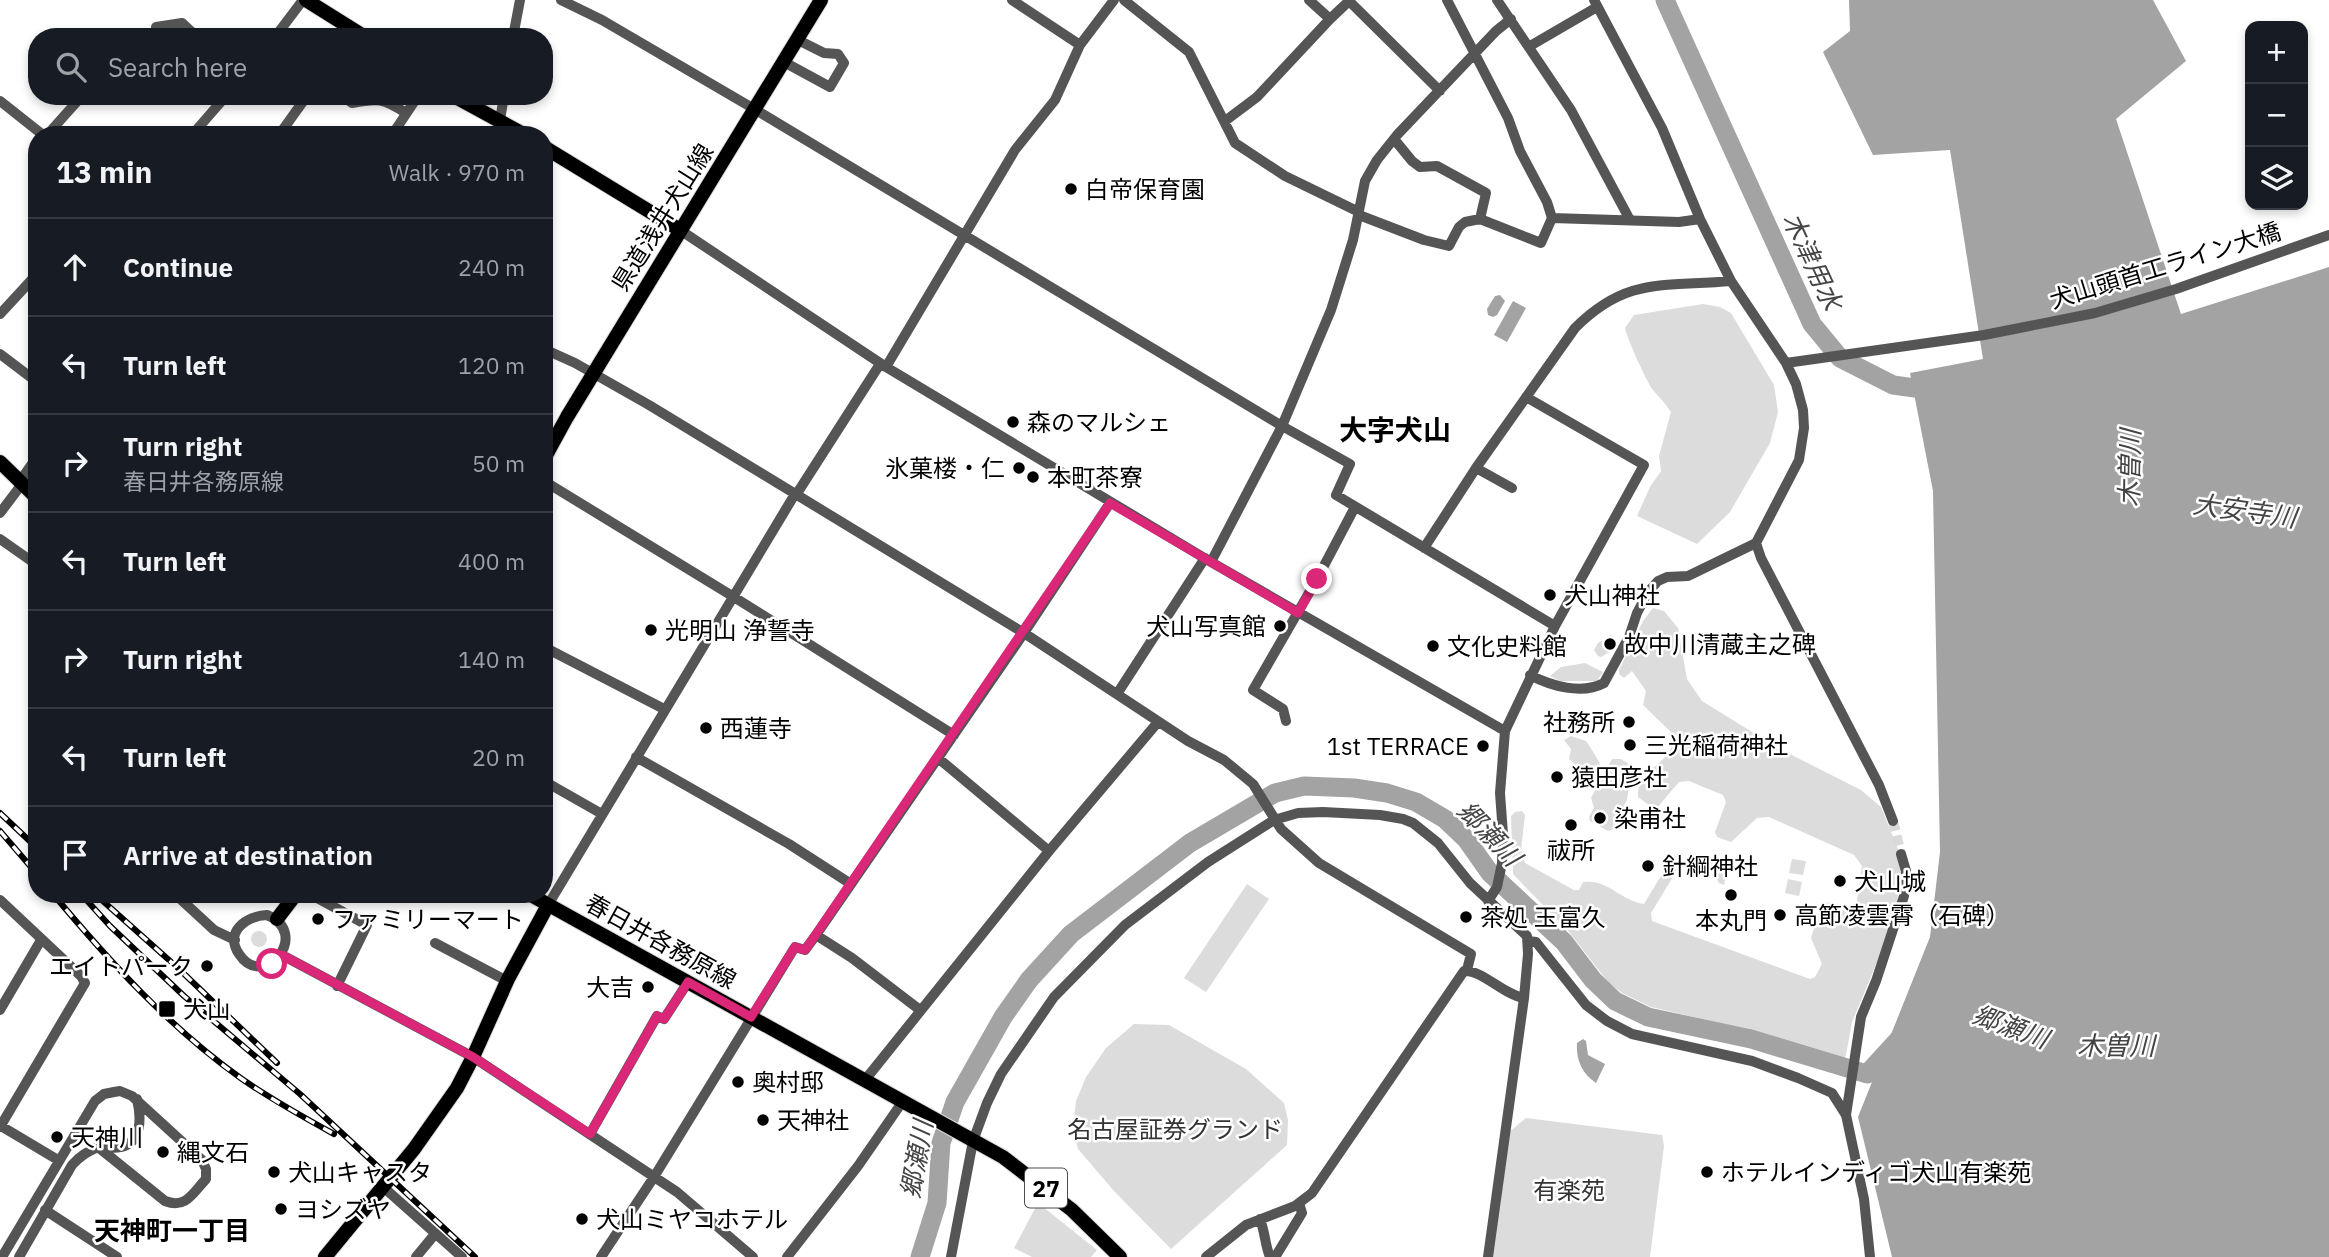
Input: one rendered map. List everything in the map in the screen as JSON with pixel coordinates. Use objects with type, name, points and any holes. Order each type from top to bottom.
[{"type":"main road","points":[[305,0],[350,28]]},
{"type":"main road","name":"県道浅井犬山線","points":[[553,444],[821,0]]},
{"type":"main road","points":[[469,105],[503,126]]},
{"type":"main road","points":[[553,152],[680,230]]},
{"type":"main road","points":[[0,462],[28,489]]},
{"type":"main road","points":[[277,919],[289,903]]},
{"type":"main road","name":"春日井各務原線","points":[[545,903],[1003,1157],[1091,1227],[1120,1257]]},
{"type":"main road","points":[[325,1257],[414,1149],[457,1088],[548,905]]},
{"type":"street","points":[[282,28],[305,0]]},
{"type":"street","points":[[515,28],[520,0]]},
{"type":"street","points":[[561,0],[601,20],[756,110],[1282,426],[1350,464],[1336,495],[1555,626]]},
{"type":"street","points":[[1012,0],[1080,45]]},
{"type":"street","points":[[553,897],[664,709],[796,495],[935,286],[1015,150],[1055,100],[1080,45],[1114,0]]},
{"type":"street","points":[[1124,0],[1189,52],[1235,143],[1285,176],[1359,213],[1424,240],[1449,246],[1465,222],[1480,219],[1541,243],[1552,218],[1547,202],[1520,151],[1508,118],[1447,0]]},
{"type":"street","points":[[1309,0],[1330,19]]},
{"type":"street","points":[[1497,0],[1571,110],[1630,220]]},
{"type":"street","points":[[1225,121],[1257,97],[1349,1],[1440,91]]},
{"type":"street","points":[[1530,46],[1595,3],[1662,128],[1700,219],[1731,281],[1786,363],[1796,384],[1803,410],[1802,448],[1795,470],[1756,543],[1688,576],[1667,577],[1658,581],[1648,592],[1629,637],[1604,683],[1599,686],[1552,686],[1530,675]]},
{"type":"street","points":[[1117,694],[1208,560],[1282,426],[1331,310],[1359,213],[1365,181],[1377,160],[1394,139],[1511,19]]},
{"type":"street","points":[[156,26],[181,23],[187,28]]},
{"type":"street","points":[[784,62],[830,87],[844,63],[838,54],[824,53],[798,40]]},
{"type":"street","points":[[0,102],[33,126]]},
{"type":"street","points":[[54,126],[73,105]]},
{"type":"street","points":[[200,126],[218,105]]},
{"type":"street","points":[[285,126],[301,105]]},
{"type":"street","points":[[394,105],[406,113]]},
{"type":"street","points":[[398,126],[412,105]]},
{"type":"street","points":[[503,105],[503,126]]},
{"type":"street","points":[[1394,139],[1420,167],[1437,166],[1486,193],[1480,219]]},
{"type":"street","points":[[1552,218],[1679,222],[1700,219]]},
{"type":"street","points":[[680,230],[883,365],[1110,503],[1505,731]]},
{"type":"street","name":"犬山頭首工ライン大橋","points":[[1786,363],[1984,335],[2095,313],[2189,285],[2329,235]]},
{"type":"street","points":[[1424,548],[1526,397],[1575,328],[1592,311],[1629,291],[1654,285],[1731,281]]},
{"type":"street","points":[[0,314],[28,284]]},
{"type":"street","points":[[553,353],[594,373],[1024,633],[1158,722],[1224,760],[1253,784],[1271,816],[1319,863],[1471,954],[1467,970],[1461,974],[1320,1182],[1299,1203],[1259,1219],[1236,1232],[1206,1257]]},
{"type":"street","points":[[0,355],[28,375]]},
{"type":"street","points":[[1488,901],[1497,887],[1502,863],[1500,793],[1505,731],[1555,626],[1644,465],[1526,397]]},
{"type":"street","points":[[1476,468],[1511,488]]},
{"type":"street","points":[[0,513],[28,471]]},
{"type":"street","points":[[553,486],[954,735]]},
{"type":"street","points":[[601,1257],[654,1177],[795,947],[805,950],[1024,633],[1110,503]]},
{"type":"street","points":[[1286,721],[1283,709],[1253,690],[1355,507]]},
{"type":"street","points":[[0,539],[28,559]]},
{"type":"street","points":[[1756,543],[1760,558],[1818,664],[1879,785],[1893,821]]},
{"type":"street","points":[[553,652],[664,709]]},
{"type":"street","points":[[865,1080],[1049,851],[1158,722]]},
{"type":"street","points":[[636,757],[789,844],[851,884]]},
{"type":"street","points":[[938,758],[1049,851]]},
{"type":"street","points":[[553,786],[602,814]]},
{"type":"street","points":[[951,1257],[967,1137],[1001,1074],[1054,997],[1125,925],[1271,816],[1323,812],[1403,819],[1422,828],[1438,843],[1470,883],[1524,932],[1528,941],[1524,998],[1488,1257]]},
{"type":"street","points":[[1846,1115],[1861,1017],[1880,971],[1905,896],[1906,871],[1902,854]]},
{"type":"street","points":[[0,900],[85,983],[0,1126],[58,1160]]},
{"type":"street","points":[[185,903],[214,930],[235,940]]},
{"type":"street","points":[[327,903],[367,925],[337,986]]},
{"type":"street","points":[[267,915],[277,919],[284,929],[282,955],[272,964],[250,965],[240,957],[234,945],[235,940],[236,932],[244,921],[255,916],[267,915]]},
{"type":"street","points":[[816,934],[920,1010]]},
{"type":"street","points":[[0,1010],[41,940]]},
{"type":"street","points":[[1528,941],[1536,942],[1586,1005],[1607,1021],[1632,1034],[1752,1060],[1832,1093],[1846,1115],[1864,1199],[1870,1257]]},
{"type":"street","points":[[435,943],[508,981]]},
{"type":"street","points":[[282,955],[473,1057],[677,1192],[753,1257]]},
{"type":"street","points":[[1467,970],[1513,996],[1524,998]]},
{"type":"street","points":[[590,1134],[657,1016],[664,1019],[688,982]]},
{"type":"street","points":[[2,1257],[68,1143],[95,1101],[104,1094],[120,1091],[137,1099],[202,1160],[206,1179],[184,1203],[176,1205],[165,1201],[98,1147]]},
{"type":"street","points":[[19,1257],[79,1156],[98,1147],[121,1147],[132,1141],[141,1121],[137,1099]]},
{"type":"street","points":[[787,1257],[858,1166],[903,1101]]},
{"type":"street","points":[[382,1186],[462,1257]]},
{"type":"street","points":[[1259,1219],[1266,1234],[1271,1257],[1277,1254],[1302,1213],[1299,1203]]},
{"type":"street","points":[[45,1210],[117,1257]]},
{"type":"street","points":[[416,1257],[435,1234]]},
{"type":"green space","points":[[1703,304],[1720,307],[1731,313],[1774,385],[1778,412],[1770,443],[1730,512],[1697,544],[1637,516],[1650,487],[1661,471],[1659,456],[1671,412],[1650,385],[1625,328],[1634,315]]},
{"type":"green space","points":[[1653,608],[1664,611],[1678,628],[1687,679],[1702,701],[1778,748],[1861,790],[1881,807],[1898,849],[1903,873],[1888,936],[1852,1022],[1843,1061],[1771,1035],[1651,1007],[1622,993],[1608,982],[1569,932],[1513,874],[1511,816],[1522,811],[1525,815],[1521,850],[1525,863],[1574,890],[1579,890],[1583,882],[1592,882],[1644,904],[1675,856],[1680,859],[1679,867],[1651,913],[1652,921],[1810,979],[1815,977],[1822,964],[1811,938],[1821,907],[1825,902],[1849,906],[1857,901],[1862,866],[1854,855],[1769,817],[1757,818],[1731,842],[1717,837],[1715,832],[1726,802],[1723,795],[1689,781],[1679,782],[1657,808],[1638,797],[1643,779],[1668,754],[1674,735],[1643,705],[1646,691],[1632,671],[1624,678],[1619,674],[1643,621]]},
{"type":"green space","points":[[1612,635],[1617,640],[1609,652],[1598,656],[1594,650],[1598,643]]},
{"type":"green space","points":[[1585,663],[1603,672],[1597,681],[1560,681],[1550,676],[1561,667]]},
{"type":"green space","points":[[1571,736],[1586,741],[1599,762],[1592,777],[1577,772],[1569,759],[1571,749],[1564,740]]},
{"type":"green space","points":[[1612,759],[1621,759],[1632,766],[1634,773],[1628,785],[1627,800],[1612,830],[1608,831],[1590,821],[1589,817],[1594,808],[1591,798]]},
{"type":"green space","points":[[1704,856],[1727,869],[1724,885],[1719,883]]},
{"type":"green space","points":[[1792,859],[1806,861],[1803,875],[1789,873]]},
{"type":"green space","points":[[1788,879],[1802,882],[1799,896],[1785,893]]},
{"type":"green space","points":[[1247,884],[1269,899],[1206,992],[1184,978]]},
{"type":"green space","points":[[259,931],[265,933],[265,945],[259,947],[253,945],[251,939],[253,933]]},
{"type":"green space","name":"名古屋証券グランド","points":[[1134,1024],[1169,1025],[1246,1069],[1284,1103],[1288,1120],[1287,1145],[1171,1249],[1114,1191],[1078,1149],[1073,1127],[1076,1101],[1086,1077],[1106,1048]]},
{"type":"green space","name":"有楽苑","points":[[1526,1118],[1662,1135],[1664,1146],[1650,1257],[1491,1257],[1509,1132]]},
{"type":"green space","points":[[1038,1203],[1097,1250],[1091,1257],[1032,1257],[1014,1248]]},
{"type":"water","name":"木曽川","points":[[1849,0],[2153,0],[2186,61],[2116,119],[2181,314],[2329,267],[2329,1257],[1892,1257],[1858,1117],[1930,937],[1940,852],[1933,491],[1910,373],[1983,359],[1950,150],[1873,155],[1823,52],[1850,31]]},
{"type":"water","points":[[1500,295],[1505,301],[1497,315],[1488,315],[1487,309],[1495,296]]},
{"type":"water","points":[[1513,301],[1526,308],[1507,342],[1494,335]]},
{"type":"water","points":[[1583,1039],[1586,1041],[1588,1055],[1605,1064],[1596,1083],[1583,1070],[1577,1055],[1577,1043]]},
{"type":"waterway","name":"木津用水","points":[[1665,0],[1812,324],[1840,358],[1893,385],[1937,391]]},
{"type":"waterway","name":"郷瀬川","points":[[920,1257],[937,1203],[941,1143],[955,1102],[1003,1017],[1029,980],[1071,934],[1190,843],[1275,793],[1304,786],[1354,788],[1387,793],[1416,802],[1445,819],[1466,839],[1490,873],[1564,942],[1593,980],[1615,1001],[1648,1017],[1751,1039],[1867,1074],[1899,1039]]},
{"type":"tunnel","points":[[1893,821],[1901,854]]},
{"type":"railway","points":[[0,813],[28,839]]},
{"type":"railway","points":[[0,831],[28,864]]},
{"type":"railway","points":[[61,903],[118,969],[190,1038],[253,1086],[334,1134]]},
{"type":"railway","points":[[89,903],[184,996],[300,1094],[475,1257]]},
{"type":"railway","points":[[105,903],[277,1063]]},
{"type":"place","name":"白帝保育園","points":[[1071,189]]},
{"type":"place","name":"森のマルシェ","points":[[1013,422]]},
{"type":"place","name":"氷菓楼・仁","points":[[1019,468]]},
{"type":"place","name":"本町茶寮","points":[[1033,477]]},
{"type":"place","name":"犬山神社","points":[[1550,595]]},
{"type":"place","name":"犬山写真館","points":[[1280,626]]},
{"type":"place","name":"光明山 浄誓寺","points":[[651,630]]},
{"type":"place","name":"故中川清蔵主之碑","points":[[1610,644]]},
{"type":"place","name":"文化史料館","points":[[1433,646]]},
{"type":"place","name":"社務所","points":[[1629,722]]},
{"type":"place","name":"西蓮寺","points":[[706,728]]},
{"type":"place","name":"三光稲荷神社","points":[[1630,745]]},
{"type":"place","name":"1st TERRACE","points":[[1483,746]]},
{"type":"place","name":"猿田彦社","points":[[1557,777]]},
{"type":"place","name":"染甫社","points":[[1600,818]]},
{"type":"place","name":"祓所","points":[[1571,825]]},
{"type":"place","name":"針綱神社","points":[[1648,866]]},
{"type":"place","name":"犬山城","points":[[1840,881]]},
{"type":"place","name":"本丸門","points":[[1731,895]]},
{"type":"place","name":"高節凌雲霄（石碑）","points":[[1780,915]]},
{"type":"place","name":"茶処 玉富久","points":[[1466,917]]},
{"type":"place","name":"ファミリーマート","points":[[318,919]]},
{"type":"place","name":"エイトパーク","points":[[207,966]]},
{"type":"place","name":"大吉","points":[[648,987]]},
{"type":"place","name":"犬山","points":[[167,1009]]},
{"type":"place","name":"奥村邸","points":[[738,1082]]},
{"type":"place","name":"天神社","points":[[763,1120]]},
{"type":"place","name":"天神川","points":[[57,1137]]},
{"type":"place","name":"縄文石","points":[[163,1152]]},
{"type":"place","name":"犬山キャスタ","points":[[274,1172]]},
{"type":"place","name":"ホテルインディゴ犬山有楽苑","points":[[1707,1172]]},
{"type":"place","name":"ヨシズヤ","points":[[281,1209]]},
{"type":"place","name":"犬山ミヤコホテル","points":[[582,1219]]},
{"type":"district","name":"大字犬山","points":[[1395,429]]},
{"type":"district","name":"天神町一丁目","points":[[172,1230]]},
{"type":"route","points":[[272,964],[282,955],[473,1057],[590,1134],[657,1016],[664,1019],[688,982],[751,1017],[795,947],[805,950],[1024,633],[1110,503],[1298,613],[1317,579]]},
{"type":"water label","name":"大安寺川","points":[[2245,510]]}]
